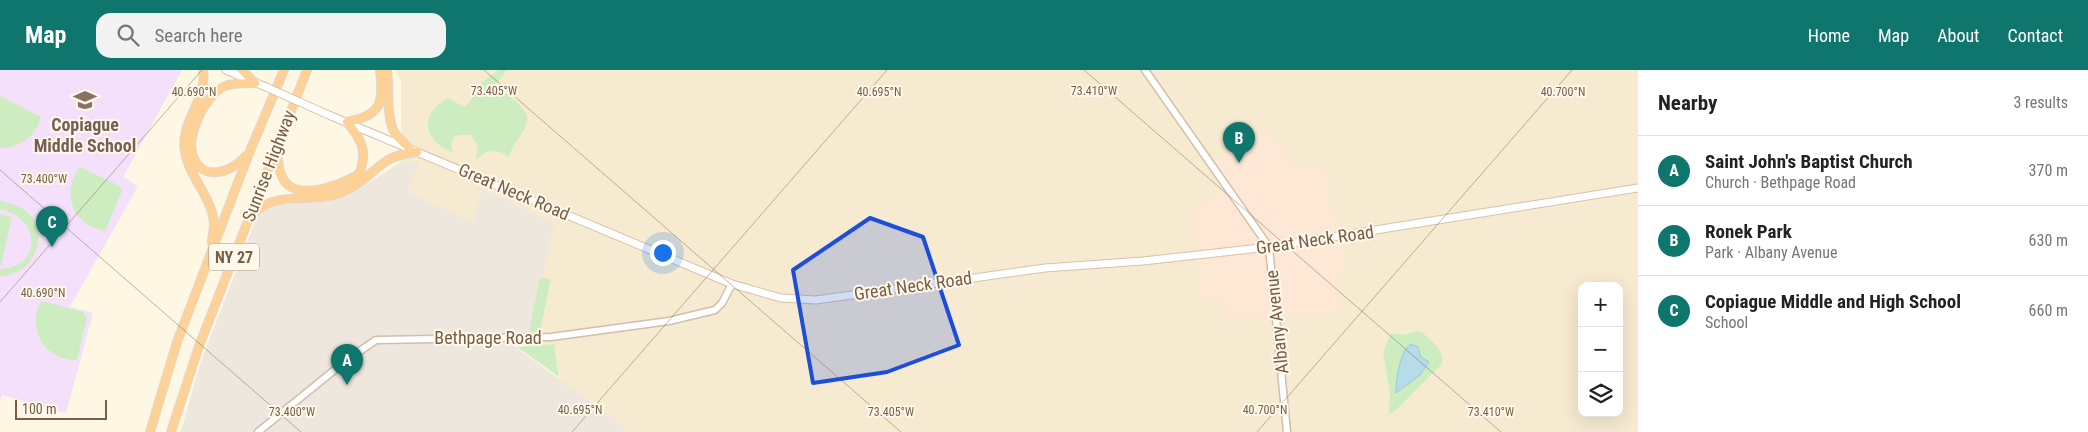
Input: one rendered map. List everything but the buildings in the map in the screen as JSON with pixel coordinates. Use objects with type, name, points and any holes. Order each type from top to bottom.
[{"type":"highway","points":[[203,70],[205,80],[202,94],[185,134],[184,151],[191,170],[210,207],[214,223],[211,253]]},
{"type":"highway","points":[[242,70],[255,83]]},
{"type":"highway","name":"Sunrise Highway","points":[[150,432],[177,342],[250,151],[284,70]]},
{"type":"highway","name":"Sunrise Highway","points":[[171,432],[199,346],[307,70]]},
{"type":"highway","points":[[277,143],[282,176],[288,185],[299,190],[329,188],[358,174],[364,161],[364,148],[359,136],[347,122],[363,119],[375,112],[380,103],[382,89],[380,70]]},
{"type":"highway","points":[[387,70],[390,86],[391,126],[396,136],[413,150]]},
{"type":"highway","points":[[250,151],[232,170],[220,174],[208,172],[197,164],[192,150],[192,136],[206,104],[216,92],[227,85],[255,83]]},
{"type":"highway","points":[[247,224],[264,204],[280,200],[334,194],[361,182],[384,163],[396,156],[413,150]]},
{"type":"main road","name":"Great Neck Road","points":[[226,70],[732,284],[781,298],[816,300],[1045,268],[1143,261],[1269,247],[1638,188]]},
{"type":"street","name":"Albany Avenue","points":[[1145,70],[1269,247],[1287,432]]},
{"type":"street","name":"Bethpage Road","points":[[258,432],[348,359],[376,340],[551,337],[668,321],[706,314],[715,310],[722,303],[732,284]]},
{"type":"highlighted area","points":[[870,218],[923,237],[959,345],[887,372],[813,383],[793,270]]},
{"type":"shaded area","points":[[0,70],[182,70],[123,177],[138,186],[70,307],[93,313],[66,413],[2,395],[0,401]]},
{"type":"shaded area","points":[[395,70],[1638,70],[1638,432],[624,432],[627,428],[560,380],[554,344],[526,347],[529,332],[540,332],[551,279],[540,277],[484,189],[473,223],[416,196],[408,189],[420,163],[401,162],[401,81]],"holes":[[[1264,126],[1291,165],[1324,168],[1336,239],[1346,271],[1336,273],[1229,188]]]},
{"type":"shaded area","points":[[1265,126],[1291,165],[1324,168],[1336,239],[1341,238],[1346,271],[1336,273],[1342,312],[1228,319],[1225,302],[1200,298],[1195,209],[1229,188],[1211,163]]},
{"type":"shaded area","points":[[401,162],[420,162],[408,189],[416,196],[473,222],[483,189],[554,224],[529,343],[510,343],[627,428],[624,432],[181,432],[200,364],[257,217],[267,207],[347,197]]},
{"type":"green space","points":[[499,70],[506,70],[500,80],[491,88],[512,98],[527,115],[523,132],[509,157],[500,152],[487,151],[476,160],[478,147],[471,135],[454,137],[451,146],[453,153],[443,148],[430,135],[428,120],[432,112],[448,98],[464,107],[469,103],[477,86]]},
{"type":"green space","points":[[0,96],[41,117],[39,124],[26,140],[14,146],[0,148]]},
{"type":"green space","points":[[80,167],[120,186],[122,191],[105,231],[94,228],[85,222],[73,206],[71,187]]},
{"type":"green space","points":[[0,201],[23,209],[32,218],[37,228],[39,239],[31,260],[23,268],[12,274],[0,276],[0,269],[14,267],[23,261],[29,252],[31,242],[30,232],[24,222],[14,214],[0,209]]},
{"type":"green space","points":[[0,214],[12,217],[1,266],[0,266]]},
{"type":"green space","points":[[540,277],[551,279],[540,332],[529,332]]},
{"type":"green space","points":[[41,301],[83,312],[87,317],[77,360],[66,359],[56,355],[41,341],[37,332],[36,322]]},
{"type":"green space","points":[[1417,331],[1422,332],[1436,346],[1441,354],[1442,364],[1396,410],[1389,414],[1390,393],[1383,353],[1391,333],[1403,335]]},
{"type":"green space","points":[[554,344],[559,377],[517,347]]},
{"type":"water","points":[[1411,344],[1418,347],[1421,357],[1429,362],[1419,376],[1396,393],[1401,359],[1407,347]]},
{"type":"place","name":"Copiague Middle School","points":[[85,100]]},
{"type":"place","name":"Ronek Park","points":[[1239,163]]},
{"type":"place","name":"Copiague Middle and High School","points":[[52,247]]},
{"type":"place","name":"Saint John's Baptist Church","points":[[347,385]]}]
